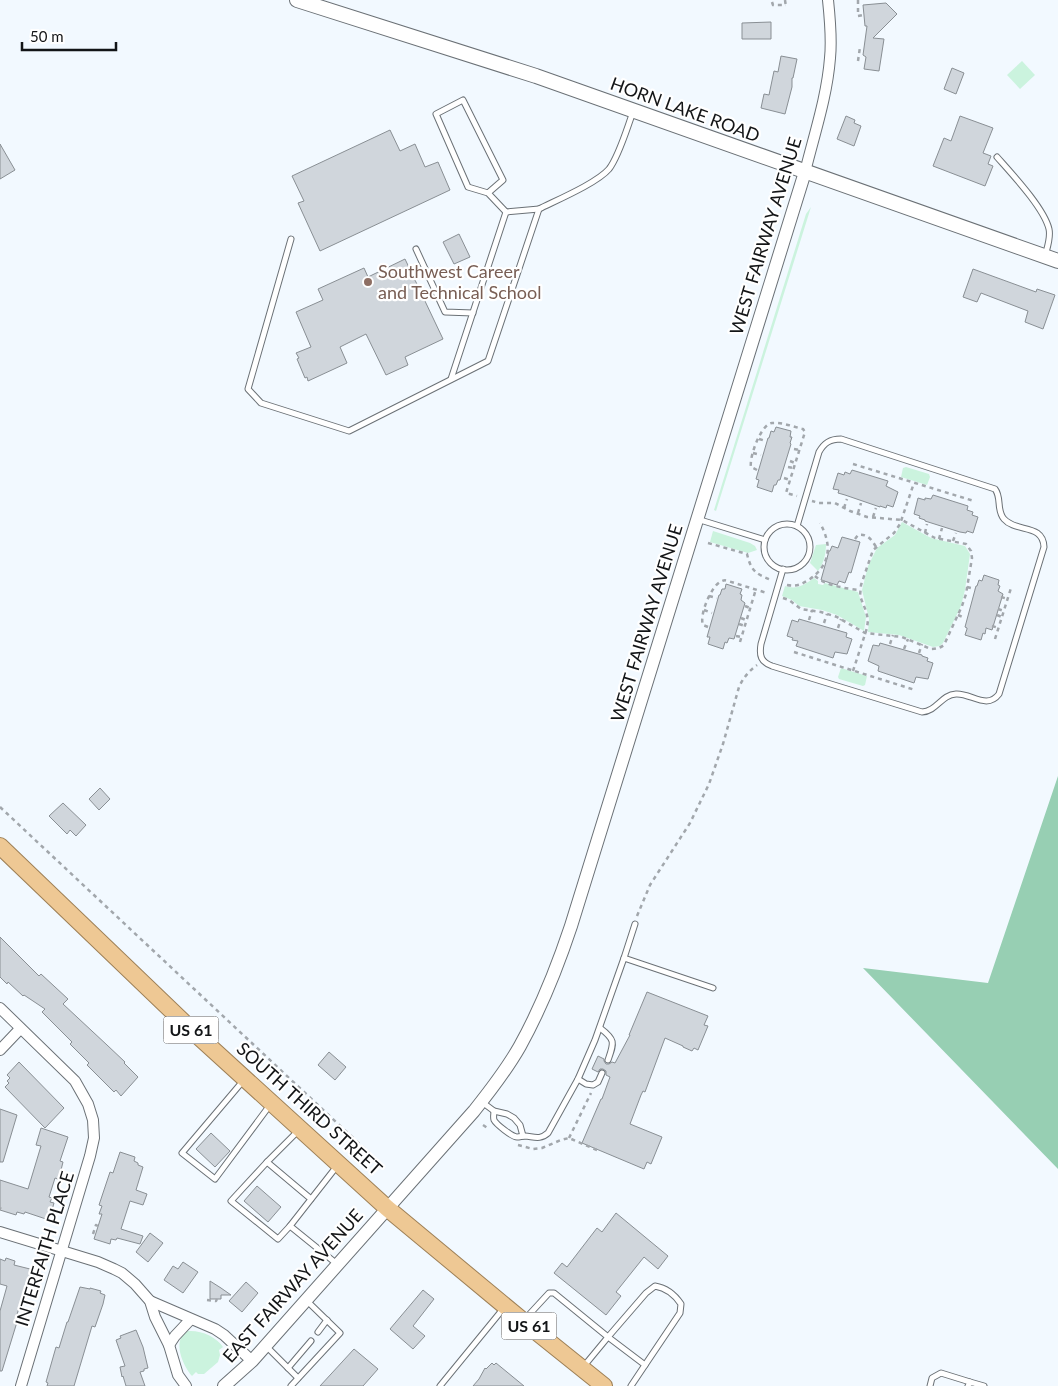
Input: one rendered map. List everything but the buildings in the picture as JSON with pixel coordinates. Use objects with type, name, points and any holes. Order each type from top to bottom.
[{"type":"highway","name":"SOUTH THIRD STREET","points":[[0,846],[197,1035],[387,1208],[604,1386]]},
{"type":"main road","name":"HORN LAKE ROAD","points":[[297,0],[536,76],[633,112],[1052,258]]},
{"type":"street","name":"WEST FAIRWAY AVENUE","points":[[387,1208],[482,1101],[519,1047],[556,971],[632,733],[805,172],[829,73],[831,44],[828,0]]},
{"type":"street","points":[[0,1008],[20,1029],[0,1050]]},
{"type":"street","name":"INTERFAITH PLACE","points":[[20,1029],[75,1081],[88,1104],[93,1120],[94,1138],[21,1386]]},
{"type":"street","name":"EAST FAIRWAY AVENUE","points":[[224,1386],[252,1361],[387,1208]]},
{"type":"street","points":[[0,1232],[98,1262],[114,1269],[135,1284],[150,1302],[169,1345],[178,1375],[186,1386]]},
{"type":"street","points":[[150,1302],[224,1335],[252,1361]]},
{"type":"street","points":[[169,1345],[190,1320]]},
{"type":"lane","points":[[488,193],[503,180],[464,100],[436,114],[468,187],[488,193],[506,212]]},
{"type":"lane","points":[[506,212],[539,209],[598,179],[609,169],[615,159],[633,112]]},
{"type":"lane","points":[[997,156],[1035,203],[1045,220],[1049,229],[1052,258]]},
{"type":"lane","points":[[291,239],[248,389],[261,403],[349,431],[488,361],[539,209]]},
{"type":"lane","points":[[451,379],[506,212]]},
{"type":"lane","points":[[416,249],[445,312],[473,313]]},
{"type":"lane","points":[[783,569],[762,642],[760,651],[762,661],[772,666],[922,712],[930,710],[944,698],[955,694],[984,701],[993,700],[999,694],[1044,547],[1042,538],[1038,533],[1010,524],[1005,520],[999,509],[998,492],[991,487],[836,439],[826,442],[819,452],[797,526]]},
{"type":"lane","points":[[697,519],[765,540]]},
{"type":"lane","points":[[788,524],[797,526],[808,537],[810,544],[809,552],[804,562],[798,567],[783,569],[776,567],[768,560],[764,550],[765,540],[770,531],[778,525],[788,524]]},
{"type":"lane","points":[[494,1112],[496,1122],[512,1136],[538,1138],[546,1134],[554,1124],[578,1080],[600,1028],[635,924]]},
{"type":"lane","points":[[624,958],[713,988]]},
{"type":"lane","points":[[600,1028],[610,1035],[612,1040],[608,1060]]},
{"type":"lane","points":[[578,1080],[593,1085],[598,1082],[602,1073]]},
{"type":"lane","points":[[245,1078],[182,1153],[215,1179],[272,1103]]},
{"type":"lane","points":[[482,1101],[494,1112],[507,1114],[514,1118],[520,1125],[523,1136]]},
{"type":"lane","points":[[300,1129],[231,1201],[278,1239],[339,1164]]},
{"type":"lane","points":[[267,1162],[311,1199]]},
{"type":"lane","points":[[290,1226],[337,1265]]},
{"type":"lane","points":[[582,1368],[646,1293],[655,1286],[663,1287],[676,1296],[681,1304],[680,1313],[631,1386]]},
{"type":"lane","points":[[523,1321],[549,1293],[554,1293],[645,1364]]},
{"type":"lane","points":[[291,1386],[340,1333],[306,1300]]},
{"type":"lane","points":[[440,1386],[506,1307]]},
{"type":"lane","points":[[318,1332],[327,1320]]},
{"type":"lane","points":[[288,1368],[311,1341]]},
{"type":"lane","points":[[266,1345],[298,1378]]},
{"type":"lane","points":[[930,1386],[932,1378],[941,1373],[969,1384],[984,1386]]},
{"type":"path","points":[[772,2],[773,5],[786,6],[785,0]]},
{"type":"path","points":[[858,0],[858,16],[863,16]]},
{"type":"path","points":[[858,61],[860,47]]},
{"type":"path","points":[[757,470],[751,467],[750,464],[758,438],[766,426],[770,423],[777,423],[803,429],[805,432],[786,493],[797,496]]},
{"type":"path","points":[[758,438],[766,441]]},
{"type":"path","points":[[794,449],[799,450]]},
{"type":"path","points":[[753,453],[761,455]]},
{"type":"path","points":[[790,461],[796,462]]},
{"type":"path","points":[[853,464],[974,501]]},
{"type":"path","points":[[788,467],[794,468]]},
{"type":"path","points":[[784,478],[790,480]]},
{"type":"path","points":[[853,671],[868,620],[860,596],[860,590],[869,559],[876,547],[894,533],[902,520],[914,482]]},
{"type":"path","points":[[844,508],[847,499]]},
{"type":"path","points":[[782,598],[789,600],[798,608],[812,610],[841,619],[865,633],[893,635],[922,644],[931,649],[940,648],[944,645],[964,601],[972,558],[971,551],[966,544],[939,539],[902,520],[873,518],[858,514],[835,503],[812,501]]},
{"type":"path","points":[[858,514],[861,503]]},
{"type":"path","points":[[873,518],[876,508]]},
{"type":"path","points":[[786,584],[797,586],[804,583],[819,572],[823,566],[828,551],[826,538],[820,523]]},
{"type":"path","points":[[925,533],[927,524]]},
{"type":"path","points":[[939,539],[942,528]]},
{"type":"path","points":[[953,542],[956,533]]},
{"type":"path","points":[[856,539],[858,535],[864,535],[876,547]]},
{"type":"path","points":[[708,543],[747,554],[749,562],[757,574],[771,580]]},
{"type":"path","points":[[814,576],[822,581],[843,588],[860,590]]},
{"type":"path","points":[[708,627],[703,625],[702,621],[704,610],[716,586],[723,580],[767,593]]},
{"type":"path","points":[[967,586],[975,589]]},
{"type":"path","points":[[995,639],[1011,588]]},
{"type":"path","points":[[740,642],[756,589]]},
{"type":"path","points":[[710,596],[717,598]]},
{"type":"path","points":[[1001,597],[1008,599]]},
{"type":"path","points":[[964,601],[970,603]]},
{"type":"path","points":[[745,606],[750,608]]},
{"type":"path","points":[[998,609],[1004,611]]},
{"type":"path","points":[[704,610],[712,613]]},
{"type":"path","points":[[809,620],[812,610]]},
{"type":"path","points":[[824,624],[827,614]]},
{"type":"path","points":[[958,615],[965,618]]},
{"type":"path","points":[[997,615],[1002,617]]},
{"type":"path","points":[[741,618],[746,620]]},
{"type":"path","points":[[838,628],[841,619]]},
{"type":"path","points":[[739,624],[745,626]]},
{"type":"path","points":[[992,626],[999,628]]},
{"type":"path","points":[[890,644],[893,635]]},
{"type":"path","points":[[736,636],[741,637]]},
{"type":"path","points":[[904,649],[908,639]]},
{"type":"path","points":[[919,653],[922,644]]},
{"type":"path","points":[[798,654],[800,649]]},
{"type":"path","points":[[794,652],[916,690]]},
{"type":"path","points":[[810,657],[812,652]]},
{"type":"path","points":[[816,659],[818,654]]},
{"type":"path","points":[[828,663],[829,657]]},
{"type":"path","points":[[635,924],[650,885],[690,823],[709,784],[743,678],[762,661]]},
{"type":"path","points":[[879,678],[881,673]]},
{"type":"path","points":[[890,682],[892,677]]},
{"type":"path","points":[[897,684],[898,679]]},
{"type":"path","points":[[908,688],[910,682]]},
{"type":"path","points":[[0,807],[383,1166]]},
{"type":"path","points":[[594,1092],[592,1092],[569,1138],[599,1151]]},
{"type":"path","points":[[94,1234],[96,1225],[98,1226]]},
{"type":"path","points":[[207,1300],[216,1301],[216,1299]]},
{"type":"green space","points":[[1022,61],[1035,75],[1020,89],[1007,75]]},
{"type":"green space","points":[[811,207],[716,511],[714,510],[806,214]]},
{"type":"green space","points":[[906,467],[929,474],[930,477],[927,485],[901,477],[903,468]]},
{"type":"green space","points":[[902,522],[931,538],[965,546],[970,554],[961,606],[940,646],[933,647],[899,635],[868,632],[869,619],[862,590],[868,566],[877,548],[895,535]]},
{"type":"green space","points":[[713,531],[750,543],[757,550],[748,553],[710,542]]},
{"type":"green space","points":[[826,544],[822,565],[818,571],[810,563],[816,545]]},
{"type":"green space","points":[[814,578],[818,581],[818,584],[823,585],[825,583],[858,592],[866,617],[864,631],[837,615],[799,606],[792,600],[782,596],[785,586],[800,586]]},
{"type":"green space","points":[[841,668],[867,676],[865,685],[839,679]]},
{"type":"green space","points":[[1058,776],[1058,1169],[863,968],[988,983]]},
{"type":"green space","points":[[188,1331],[208,1335],[217,1340],[223,1347],[219,1350],[218,1362],[204,1374],[196,1372],[192,1376],[182,1359],[179,1346],[180,1340]]},
{"type":"place","name":"Southwest Career and Technical School","points":[[368,282]]}]
